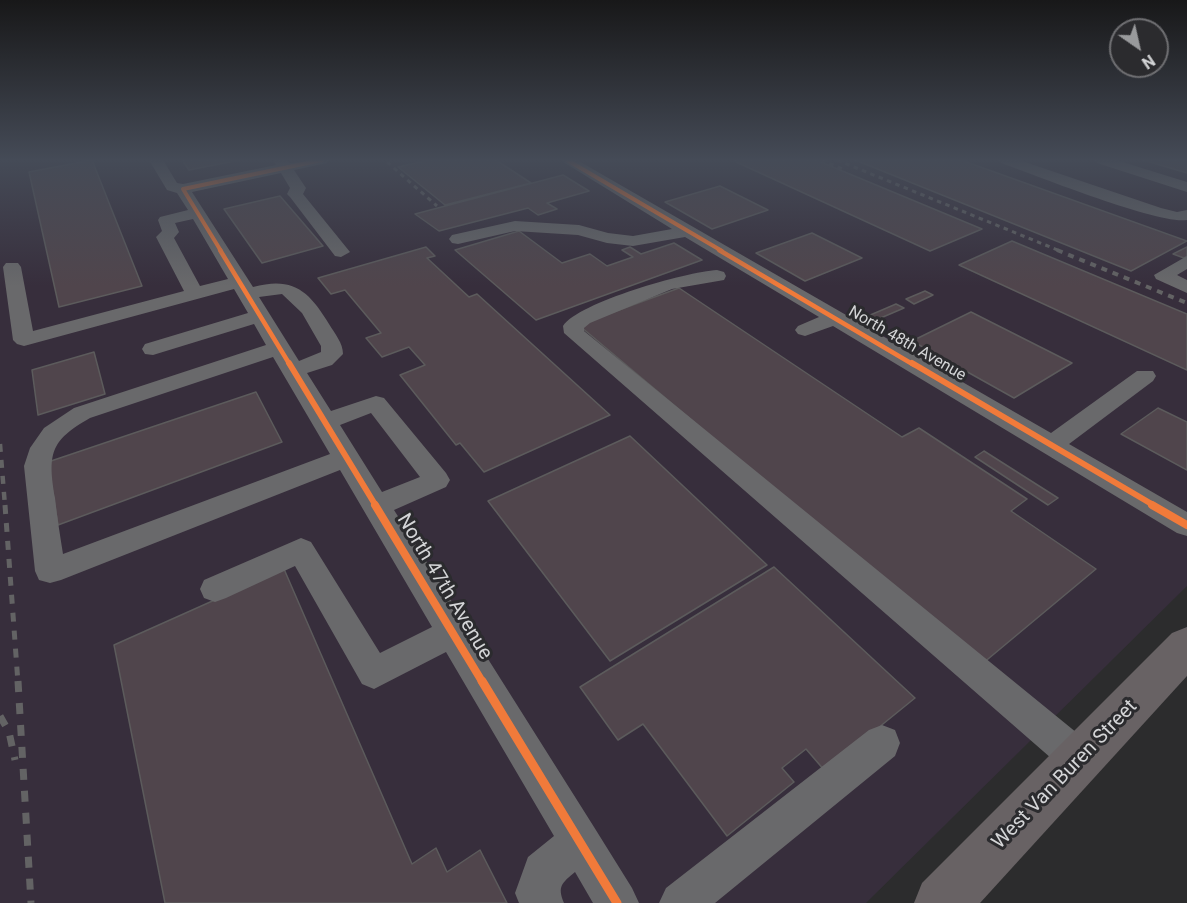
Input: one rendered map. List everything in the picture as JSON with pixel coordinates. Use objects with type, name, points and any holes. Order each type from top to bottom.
[{"type":"main road","name":"West Van Buren Street","points":[[942,903],[1187,646]]},
{"type":"street","name":"North 47th Avenue","points":[[191,202],[617,903]]},
{"type":"street","points":[[301,202],[341,252]]},
{"type":"street","name":"North 48th Avenue","points":[[639,202],[1187,525]]},
{"type":"street","points":[[1133,202],[1177,217],[1186,209]]},
{"type":"street","points":[[195,294],[165,237],[171,231],[166,220],[197,213]]},
{"type":"street","points":[[458,239],[515,226],[579,230],[607,238],[633,241],[688,231]]},
{"type":"street","points":[[1187,261],[1162,275],[1187,286]]},
{"type":"street","points":[[12,267],[24,340],[195,294],[246,295],[278,287],[290,290],[301,299],[332,346],[332,354],[324,360],[285,360],[82,413],[62,423],[39,455],[37,466],[50,571],[345,458]]},
{"type":"street","points":[[717,276],[701,275],[583,319],[573,326],[574,333],[1080,759]]},
{"type":"street","points":[[153,349],[246,295]]},
{"type":"street","points":[[805,330],[835,318]]},
{"type":"street","points":[[1051,445],[1145,376]]},
{"type":"street","points":[[323,422],[376,403],[437,480],[375,507]]},
{"type":"street","points":[[215,588],[301,550],[374,673],[452,633]]},
{"type":"street","points":[[681,903],[882,743]]},
{"type":"street","points":[[542,903],[536,892],[543,872],[580,841]]},
{"type":"shaded area","points":[[0,202],[1187,202],[1187,586],[866,903],[0,903]]},
{"type":"building","points":[[36,202],[109,202],[142,286],[59,307]]},
{"type":"building","points":[[254,202],[285,202],[323,246],[262,263],[224,209]]},
{"type":"building","points":[[460,202],[550,202],[547,203],[557,209],[538,215],[528,208],[439,231],[415,214]]},
{"type":"building","points":[[665,202],[752,202],[768,210],[712,229]]},
{"type":"building","points":[[824,202],[917,202],[982,229],[930,251]]},
{"type":"building","points":[[960,202],[1079,202],[1187,241],[1131,271]]},
{"type":"building","points":[[519,231],[562,263],[590,254],[607,266],[633,257],[622,250],[630,247],[641,254],[674,243],[702,260],[536,320],[455,250]]},
{"type":"building","points":[[812,233],[862,258],[805,281],[756,253]]},
{"type":"building","points":[[1012,241],[1187,314],[1187,370],[959,265]]},
{"type":"building","points":[[426,247],[435,256],[427,258],[469,297],[477,294],[610,415],[484,472],[460,443],[456,445],[400,375],[425,365],[409,347],[382,357],[366,338],[381,333],[345,290],[331,294],[318,278]]},
{"type":"building","points":[[1187,247],[1187,256],[1184,258],[1173,254]]},
{"type":"building","points":[[679,288],[902,437],[919,428],[1027,499],[1011,511],[1096,569],[982,664],[581,327],[581,324]]},
{"type":"building","points":[[925,291],[933,295],[914,304],[906,299]]},
{"type":"building","points":[[896,304],[904,308],[876,320],[868,316]]},
{"type":"building","points":[[971,312],[1072,363],[1014,398],[912,341]]},
{"type":"building","points":[[94,352],[105,394],[38,415],[32,370]]},
{"type":"building","points":[[256,392],[282,442],[58,525],[48,462]]},
{"type":"building","points":[[1158,408],[1187,422],[1187,470],[1121,434]]},
{"type":"building","points":[[630,436],[767,565],[610,661],[488,501]]},
{"type":"building","points":[[984,451],[1058,498],[1048,505],[975,457]]},
{"type":"building","points":[[774,567],[915,698],[825,771],[806,749],[782,768],[794,782],[727,836],[643,724],[618,740],[580,687]]},
{"type":"building","points":[[284,569],[412,864],[436,848],[447,872],[480,850],[507,903],[165,903],[114,645]]},
{"type":"railway","points":[[433,202],[437,206]]},
{"type":"railway","points":[[940,202],[1060,251]]},
{"type":"railway","points":[[1057,250],[1187,303]]},
{"type":"railway","points":[[0,444],[5,506]]},
{"type":"railway","points":[[5,505],[18,683]]},
{"type":"railway","points":[[18,681],[31,903]]},
{"type":"railway","points":[[0,716],[9,732],[15,760]]},
{"type":"cycle path","points":[[191,202],[617,903]]},
{"type":"cycle path","points":[[639,202],[1187,525]]}]
